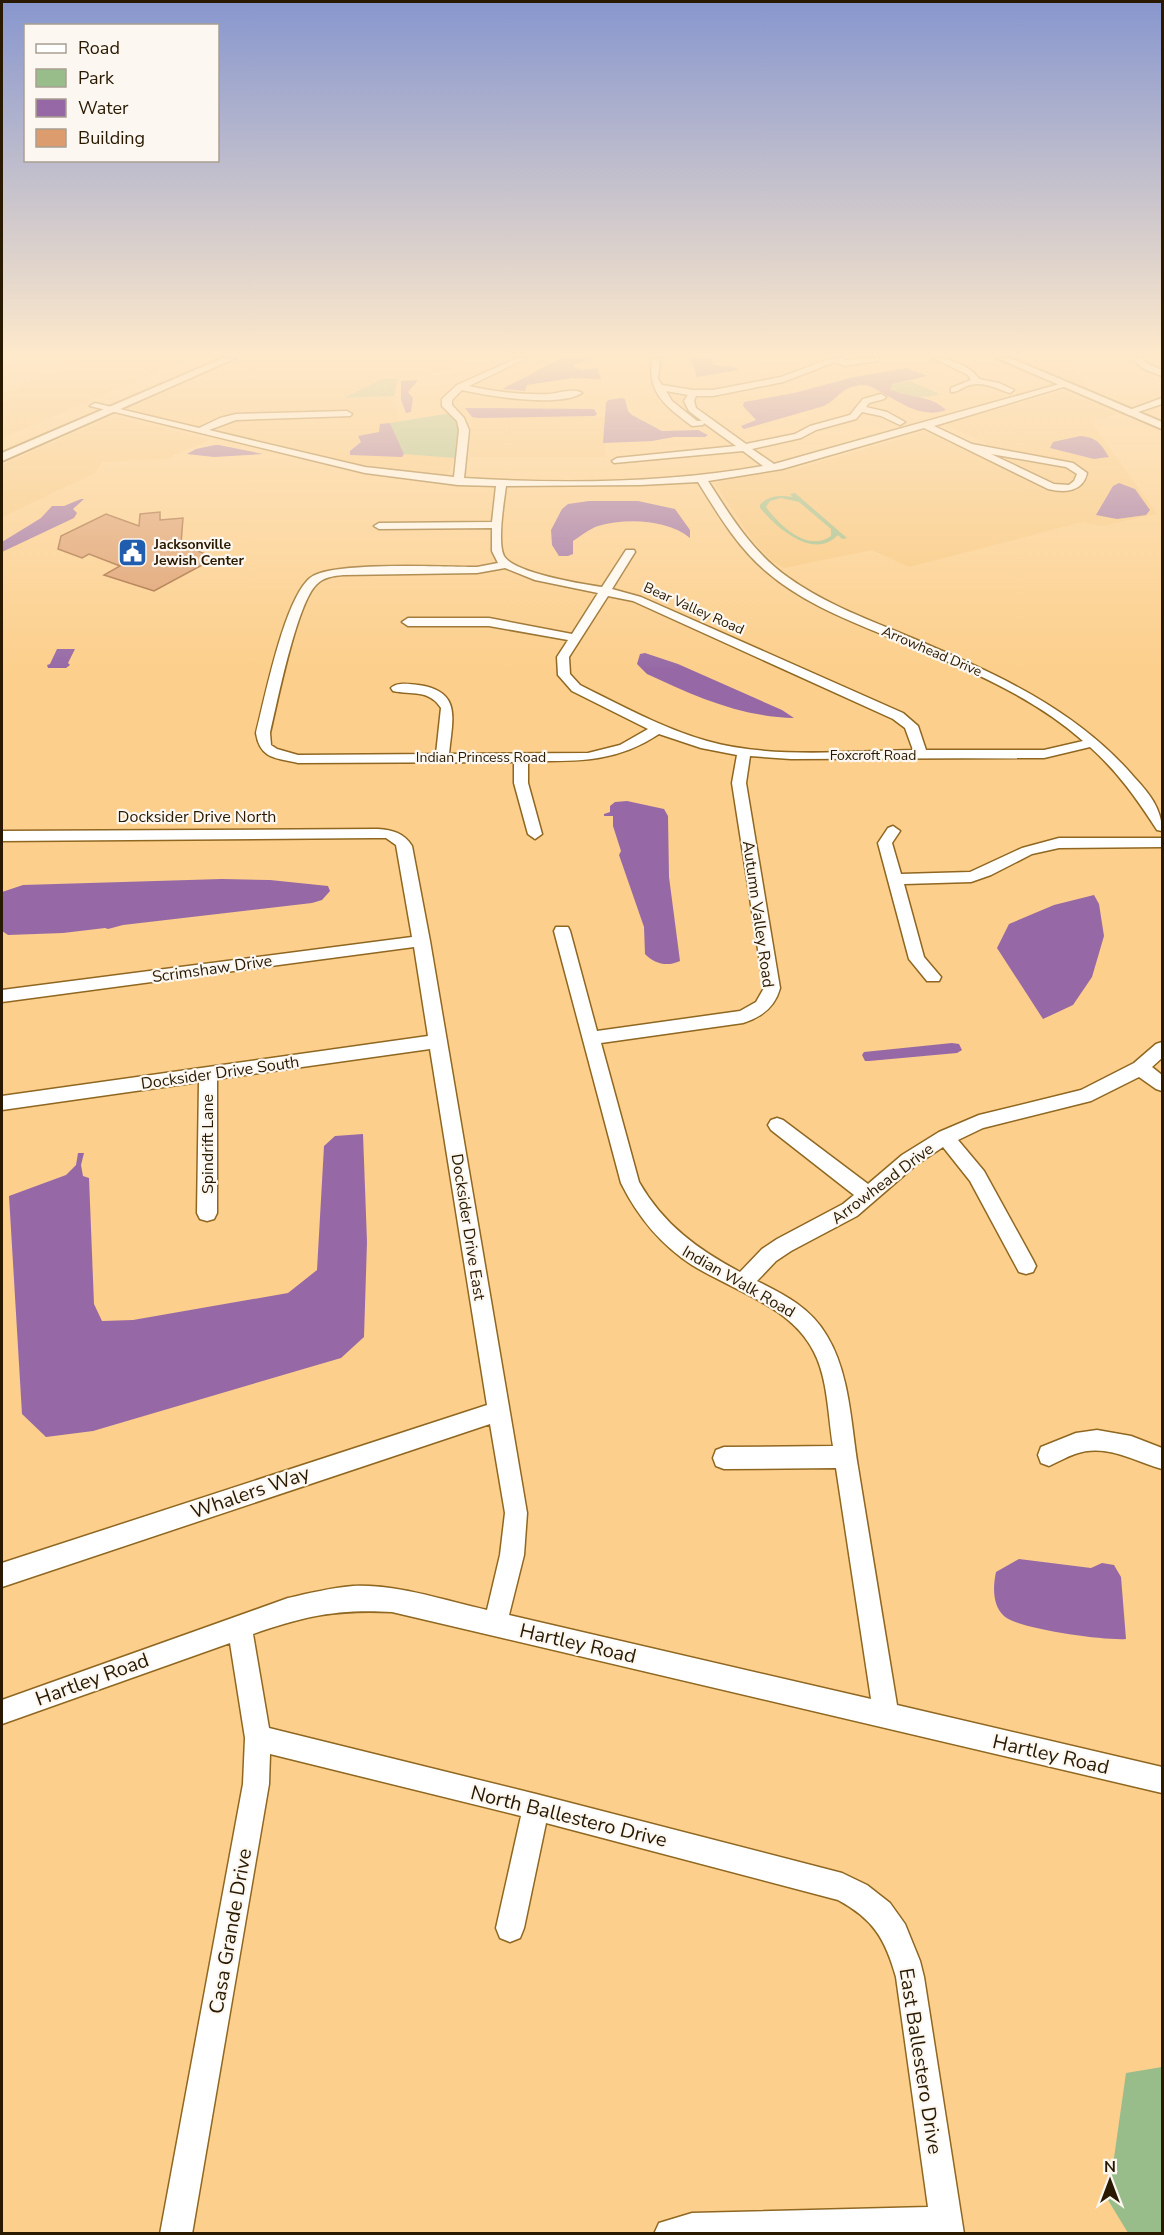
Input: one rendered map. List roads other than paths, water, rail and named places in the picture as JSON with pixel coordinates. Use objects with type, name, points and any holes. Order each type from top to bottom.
[{"type":"street","points":[[332,462],[365,470],[458,482],[501,483],[701,479],[772,468],[792,462]]},
{"type":"street","points":[[458,482],[460,462]]},
{"type":"street","points":[[639,462],[645,472]]},
{"type":"street","points":[[764,462],[772,468]]},
{"type":"street","points":[[1002,462],[1052,487],[1076,486],[1082,478],[1082,473],[1069,465],[1054,462]]},
{"type":"street","name":"Arrowhead Drive","points":[[701,479],[733,530],[748,549],[786,582],[864,622],[1005,683],[1056,715],[1113,761],[1137,788],[1162,827]]},
{"type":"street","points":[[501,483],[497,552],[504,565]]},
{"type":"street","points":[[379,526],[498,525]]},
{"type":"street","name":"Foxcroft Road","points":[[630,552],[563,657],[562,667],[569,682],[576,688],[657,729],[706,745],[744,752],[790,755],[1044,754],[1091,743]]},
{"type":"street","name":"Indian Princess Road","points":[[504,565],[477,570],[343,572],[323,575],[312,582],[300,601],[263,733],[265,746],[272,752],[298,759],[606,755],[634,746],[657,729]]},
{"type":"street","name":"Bear Valley Road","points":[[504,565],[527,575],[607,590],[637,599],[898,716],[911,726],[921,754]]},
{"type":"street","points":[[408,622],[489,622],[576,638]]},
{"type":"street","points":[[397,688],[427,690],[444,701],[447,708],[442,758]]},
{"type":"street","name":"Autumn Valley Road","points":[[591,1038],[743,1017],[759,1010],[769,1000],[772,988],[739,783],[744,752]]},
{"type":"street","points":[[521,757],[521,783],[535,834]]},
{"type":"street","points":[[893,831],[885,843],[917,959],[933,977]]},
{"type":"street","name":"Docksider Drive North","points":[[2,836],[356,833],[393,835]]},
{"type":"street","name":"Docksider Drive East","points":[[393,835],[405,846],[422,941],[499,1411],[516,1530],[495,1624]]},
{"type":"street","points":[[895,879],[971,877],[1027,851],[1059,843],[1162,843]]},
{"type":"street","name":"Indian Walk Road","points":[[562,931],[630,1183],[639,1203],[665,1235],[684,1250],[788,1307],[818,1336],[832,1371],[886,1715]]},
{"type":"street","name":"Scrimshaw Drive","points":[[2,996],[422,941]]},
{"type":"street","name":"Docksider Drive South","points":[[2,1103],[439,1041]]},
{"type":"street","name":"Arrowhead Drive","points":[[743,1282],[770,1255],[784,1245],[833,1221],[909,1160],[945,1137],[979,1122],[1085,1096],[1140,1068],[1162,1048]]},
{"type":"street","points":[[1140,1068],[1162,1084]]},
{"type":"street","name":"Spindrift Lane","points":[[207,1213],[208,1074]]},
{"type":"street","points":[[777,1125],[868,1195]]},
{"type":"street","points":[[945,1137],[977,1176],[1026,1266]]},
{"type":"street","name":"Whalers Way","points":[[2,1575],[499,1411]]},
{"type":"street","points":[[1050,1455],[1076,1443],[1120,1442],[1162,1459]]},
{"type":"street","points":[[724,1458],[846,1457]]},
{"type":"street","name":"Hartley Road","points":[[2,1712],[288,1610],[324,1600],[355,1598],[392,1600],[1162,1780]]},
{"type":"street","name":"Casa Grande Drive","points":[[176,2234],[256,1784],[258,1738],[240,1627]]},
{"type":"street","name":"North Ballestero Drive","points":[[258,1738],[536,1807],[842,1887],[863,1897],[876,1907]]},
{"type":"street","points":[[510,1928],[536,1807]]},
{"type":"street","name":"East Ballestero Drive","points":[[876,1907],[887,1919],[902,1944],[910,1977],[947,2228]]},
{"type":"street","points":[[670,2234],[692,2229],[947,2228]]},
{"type":"water","points":[[1119,483],[1135,489],[1150,510],[1146,515],[1117,519],[1096,515],[1113,486]]},
{"type":"water","points":[[84,499],[73,509],[77,513],[74,518],[2,552],[2,542],[41,518],[52,506],[64,506]]},
{"type":"water","points":[[589,501],[638,501],[675,509],[690,530],[690,538],[670,527],[658,524],[633,521],[609,523],[595,527],[573,541],[573,554],[559,556],[552,545],[551,530],[562,509],[568,504]]},
{"type":"water","points":[[57,649],[75,649],[68,663],[70,665],[66,668],[48,668],[47,665],[50,664]]},
{"type":"water","points":[[645,653],[678,664],[782,710],[794,718],[755,714],[718,704],[682,690],[647,674],[637,664],[640,654]]},
{"type":"water","points":[[627,801],[664,809],[668,816],[669,877],[680,961],[675,963],[657,962],[645,954],[644,927],[619,855],[621,851],[613,826],[613,816],[604,816],[610,812],[610,806],[615,802]]},
{"type":"water","points":[[222,879],[270,880],[328,886],[330,891],[322,900],[312,903],[123,925],[108,929],[8,935],[2,931],[2,892],[23,885]]},
{"type":"water","points":[[1094,895],[1099,904],[1104,936],[1092,977],[1073,1005],[1043,1019],[997,948],[1009,924],[1054,905]]},
{"type":"water","points":[[959,1044],[962,1050],[957,1053],[869,1061],[865,1061],[862,1055],[864,1052]]},
{"type":"water","points":[[363,1134],[367,1242],[364,1337],[341,1358],[93,1431],[46,1437],[22,1414],[9,1196],[66,1175],[76,1165],[78,1153],[84,1153],[81,1165],[83,1176],[89,1178],[94,1304],[102,1321],[133,1320],[288,1293],[317,1270],[324,1146],[335,1136]]},
{"type":"water","points":[[1019,1559],[1091,1568],[1102,1563],[1114,1565],[1121,1577],[1126,1639],[1043,1630],[1012,1621],[1004,1616],[995,1601],[996,1572]]},
{"type":"place","name":"Jacksonville Jewish Center","points":[[133,552]]}]
